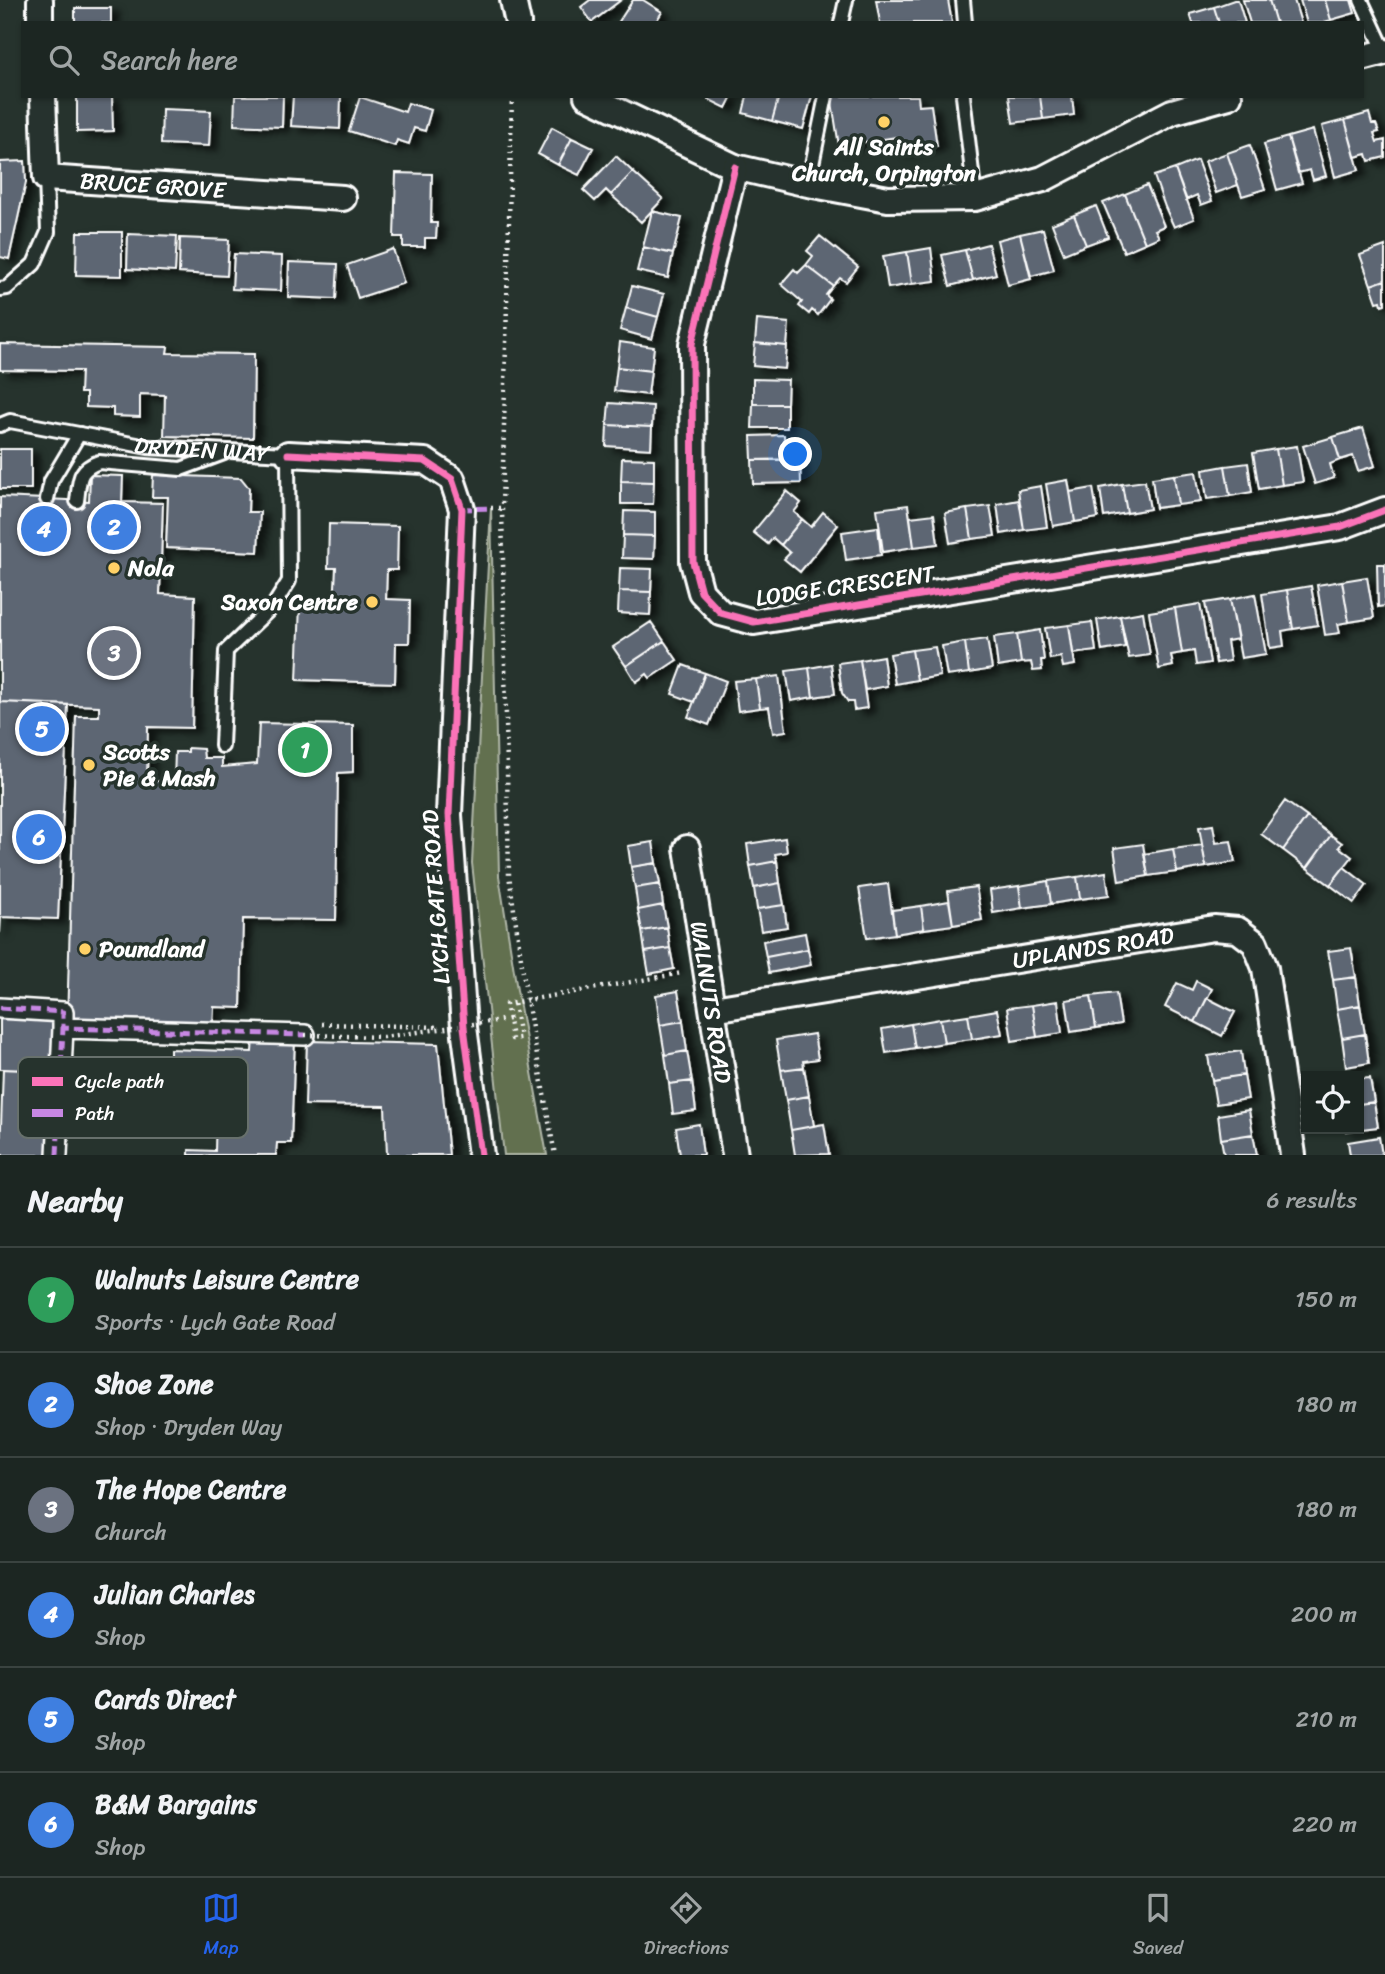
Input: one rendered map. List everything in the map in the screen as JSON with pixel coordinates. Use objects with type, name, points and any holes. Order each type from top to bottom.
[{"type":"street","points":[[40,0],[40,21]]},
{"type":"street","points":[[513,0],[518,21]]},
{"type":"street","points":[[1364,57],[1385,52]]},
{"type":"street","points":[[43,98],[46,178]]},
{"type":"street","points":[[591,98],[736,167],[888,199],[975,198],[1043,179],[1172,113],[1222,98]]},
{"type":"street","name":"LODGE CRESCENT","points":[[736,167],[692,344],[693,562],[701,592],[720,613],[754,622],[1340,527],[1385,510]]},
{"type":"street","name":"BRUCE GROVE","points":[[46,178],[343,198]]},
{"type":"street","name":"DRYDEN WAY","points":[[288,454],[425,461],[452,479],[462,509]]},
{"type":"street","name":"LYCH GATE ROAD","points":[[462,509],[449,815],[464,1027],[481,1155]]},
{"type":"street","name":"WALNUTS ROAD","points":[[687,848],[735,1155]]},
{"type":"street","name":"UPLANDS ROAD","points":[[713,1009],[1214,928],[1238,930],[1255,943],[1265,968],[1293,1155]]},
{"type":"street","points":[[0,1007],[63,1012],[62,1057]]},
{"type":"street","points":[[63,1028],[309,1027]]},
{"type":"lane","points":[[841,21],[846,0]]},
{"type":"lane","points":[[963,0],[965,21]]},
{"type":"lane","points":[[1361,0],[1385,52]]},
{"type":"lane","points":[[808,184],[826,98]]},
{"type":"lane","points":[[962,98],[975,198]]},
{"type":"lane","points":[[0,289],[8,288],[34,264],[48,232],[46,178]]},
{"type":"lane","name":"DRYDEN WAY","points":[[0,425],[10,421],[148,447],[288,454]]},
{"type":"lane","points":[[47,499],[51,481],[79,434]]},
{"type":"lane","points":[[77,501],[80,475],[87,467],[99,462],[181,469],[231,451]]},
{"type":"lane","points":[[222,746],[226,651],[274,605],[289,581],[288,454]]},
{"type":"path","points":[[512,98],[502,508],[509,875],[527,1000],[555,1155]]},
{"type":"path","points":[[491,508],[502,508]]},
{"type":"path","points":[[514,1002],[520,1038],[512,1039],[506,1004],[514,1002],[707,969]]},
{"type":"path","points":[[309,1027],[383,1037],[509,1019]]},
{"type":"path","points":[[309,1027],[464,1027]]},
{"type":"green space","points":[[491,508],[499,876],[547,1155],[504,1155],[472,863]]},
{"type":"building","points":[[590,0],[621,0],[593,21],[581,7]]},
{"type":"building","points":[[633,0],[643,0],[662,12],[656,21],[619,21]]},
{"type":"building","points":[[876,0],[948,0],[952,21],[880,21]]},
{"type":"building","points":[[1238,0],[1244,21],[1218,21],[1214,7]]},
{"type":"building","points":[[1243,0],[1269,0],[1275,21],[1249,21]]},
{"type":"building","points":[[1269,0],[1294,0],[1300,21],[1275,21]]},
{"type":"building","points":[[1300,0],[1325,0],[1331,20],[1306,21]]},
{"type":"building","points":[[1325,0],[1351,0],[1355,13],[1331,20]]},
{"type":"building","points":[[1214,7],[1218,21],[1192,21],[1190,14]]},
{"type":"building","points":[[75,8],[111,8],[111,21],[75,21]]},
{"type":"building","points":[[77,98],[112,98],[113,131],[77,132]]},
{"type":"building","points":[[235,98],[283,98],[282,127],[234,125]]},
{"type":"building","points":[[293,98],[341,98],[340,129],[291,126]]},
{"type":"building","points":[[360,98],[405,112],[408,103],[431,110],[425,131],[414,128],[409,144],[397,140],[395,146],[349,131]]},
{"type":"building","points":[[709,98],[731,98],[726,108]]},
{"type":"building","points":[[747,98],[778,98],[772,121],[743,113]]},
{"type":"building","points":[[778,98],[811,98],[803,129],[772,121]]},
{"type":"building","name":"All Saints Church, Orpington","points":[[831,98],[918,98],[919,106],[931,105],[937,146],[899,152],[897,137],[839,146]]},
{"type":"building","points":[[1009,98],[1040,98],[1043,119],[1013,123]]},
{"type":"building","points":[[1040,98],[1072,98],[1074,115],[1043,119]]},
{"type":"building","points":[[162,109],[211,111],[209,146],[161,144]]},
{"type":"building","points":[[1369,113],[1372,124],[1376,124],[1379,132],[1374,133],[1377,142],[1385,140],[1385,157],[1369,161],[1367,154],[1355,157],[1345,120]]},
{"type":"building","points":[[1345,120],[1359,170],[1335,177],[1322,126]]},
{"type":"building","points":[[552,127],[572,138],[558,165],[538,154]]},
{"type":"building","points":[[1313,130],[1326,176],[1313,180],[1310,170],[1298,173],[1288,137]]},
{"type":"building","points":[[1288,137],[1302,183],[1277,190],[1264,144]]},
{"type":"building","points":[[572,138],[593,148],[579,175],[558,165]]},
{"type":"building","points":[[1250,145],[1265,189],[1242,196],[1227,153]]},
{"type":"building","points":[[1227,153],[1238,185],[1216,193],[1205,161]]},
{"type":"building","points":[[616,156],[633,172],[611,195],[606,190],[595,201],[583,190]]},
{"type":"building","points":[[1197,160],[1212,201],[1201,205],[1197,195],[1186,200],[1175,169]]},
{"type":"building","points":[[25,161],[26,182],[9,259],[0,257],[0,162]]},
{"type":"building","points":[[1175,169],[1194,219],[1174,227],[1154,176]]},
{"type":"building","points":[[633,172],[663,199],[641,222],[611,195]]},
{"type":"building","points":[[396,173],[432,174],[431,223],[437,223],[436,238],[425,238],[425,247],[403,247],[403,237],[394,237]]},
{"type":"building","points":[[1147,185],[1164,226],[1155,230],[1159,237],[1145,243],[1125,194]]},
{"type":"building","points":[[1125,194],[1145,243],[1124,252],[1103,203]]},
{"type":"building","points":[[1096,206],[1108,237],[1086,245],[1074,215]]},
{"type":"building","points":[[652,211],[682,218],[673,254],[643,247]]},
{"type":"building","points":[[1074,215],[1086,245],[1064,254],[1052,224]]},
{"type":"building","points":[[1043,229],[1054,270],[1031,276],[1020,234]]},
{"type":"building","points":[[77,232],[122,232],[122,276],[76,275]]},
{"type":"building","points":[[128,234],[177,236],[175,272],[127,269]]},
{"type":"building","points":[[1020,234],[1031,279],[1008,285],[997,240]]},
{"type":"building","points":[[820,236],[858,267],[846,282],[840,278],[833,286],[806,265],[813,256],[807,251]]},
{"type":"building","points":[[180,238],[229,240],[227,276],[179,273]]},
{"type":"building","points":[[988,244],[996,274],[973,280],[965,250]]},
{"type":"building","points":[[1385,246],[1385,280],[1371,285],[1360,255]]},
{"type":"building","points":[[643,247],[673,254],[668,278],[637,271]]},
{"type":"building","points":[[931,248],[935,281],[912,284],[907,252]]},
{"type":"building","points":[[393,249],[404,283],[358,298],[347,265]]},
{"type":"building","points":[[965,250],[973,280],[950,286],[942,255]]},
{"type":"building","points":[[907,252],[912,284],[888,288],[883,256]]},
{"type":"building","points":[[234,254],[282,256],[281,291],[232,289]]},
{"type":"building","points":[[289,262],[338,264],[336,299],[288,297]]},
{"type":"building","points":[[806,265],[833,286],[826,295],[830,299],[818,315],[812,310],[809,314],[799,306],[802,302],[781,284],[794,269],[798,273]]},
{"type":"building","points":[[1385,280],[1385,304],[1382,305],[1381,301],[1377,302],[1371,285]]},
{"type":"building","points":[[632,286],[664,294],[658,317],[626,308]]},
{"type":"building","points":[[626,308],[658,317],[652,339],[620,330]]},
{"type":"building","points":[[757,320],[789,323],[787,346],[755,343]]},
{"type":"building","points":[[620,342],[654,347],[651,371],[617,367]]},
{"type":"building","points":[[755,343],[787,346],[785,369],[753,366]]},
{"type":"building","points":[[0,344],[168,347],[167,353],[254,354],[253,438],[164,436],[165,395],[140,394],[140,417],[113,416],[113,408],[86,407],[86,393],[80,393],[81,371],[0,370]]},
{"type":"building","points":[[617,367],[651,371],[648,395],[614,391]]},
{"type":"building","points":[[753,379],[788,380],[787,404],[753,404]]},
{"type":"building","points":[[609,403],[653,406],[652,427],[607,425]]},
{"type":"building","points":[[753,404],[787,404],[787,428],[752,428]]},
{"type":"building","points":[[607,425],[652,427],[651,449],[606,446]]},
{"type":"building","points":[[1363,428],[1375,466],[1358,471],[1353,456],[1340,460],[1333,437]]},
{"type":"building","points":[[784,435],[785,460],[752,460],[751,436]]},
{"type":"building","points":[[1333,437],[1340,460],[1330,464],[1334,478],[1315,484],[1303,446]]},
{"type":"building","points":[[1297,446],[1303,482],[1282,485],[1276,449]]},
{"type":"building","points":[[0,449],[31,449],[31,489],[0,489]]},
{"type":"building","points":[[1276,449],[1282,485],[1259,489],[1253,453]]},
{"type":"building","points":[[622,458],[654,459],[654,482],[621,481]]},
{"type":"building","points":[[800,459],[801,483],[753,484],[752,460]]},
{"type":"building","points":[[1248,463],[1252,492],[1230,496],[1225,466]]},
{"type":"building","points":[[1225,466],[1230,496],[1207,499],[1203,470]]},
{"type":"building","points":[[1196,472],[1201,502],[1178,505],[1174,475]]},
{"type":"building","points":[[90,475],[123,476],[122,502],[163,503],[160,594],[195,596],[192,728],[148,727],[147,781],[174,781],[175,752],[188,752],[188,748],[203,749],[204,758],[222,758],[222,767],[257,764],[259,723],[353,725],[353,772],[338,773],[336,920],[243,919],[241,1008],[214,1007],[213,1027],[67,1022],[76,716],[99,716],[99,706],[0,702],[0,497],[89,501]]},
{"type":"building","points":[[153,475],[241,478],[249,488],[248,512],[260,512],[258,552],[166,548],[168,497],[152,497]]},
{"type":"building","points":[[1174,475],[1178,505],[1156,508],[1152,478]]},
{"type":"building","points":[[1068,480],[1075,522],[1053,526],[1046,484]]},
{"type":"building","points":[[621,481],[654,482],[653,504],[621,504]]},
{"type":"building","points":[[1145,481],[1150,509],[1127,513],[1122,484]]},
{"type":"building","points":[[1122,484],[1127,513],[1104,517],[1100,488]]},
{"type":"building","points":[[1041,486],[1047,527],[1024,530],[1018,490]]},
{"type":"building","points":[[1093,488],[1098,518],[1075,522],[1070,492]]},
{"type":"building","points":[[787,491],[801,503],[794,512],[802,519],[781,545],[773,538],[768,544],[753,532]]},
{"type":"building","points":[[1019,500],[1024,530],[1001,534],[997,504]]},
{"type":"building","points":[[908,505],[914,547],[883,552],[877,509]]},
{"type":"building","points":[[990,506],[995,536],[972,539],[967,509]]},
{"type":"building","points":[[967,509],[972,539],[950,543],[945,513]]},
{"type":"building","points":[[624,511],[655,512],[655,536],[623,535]]},
{"type":"building","points":[[823,512],[838,525],[800,572],[784,559],[790,553],[781,545],[802,519],[811,527]]},
{"type":"building","points":[[934,514],[938,544],[914,547],[910,517]]},
{"type":"building","name":"Saxon Centre","points":[[329,524],[398,526],[397,570],[387,570],[386,599],[410,600],[409,643],[396,643],[395,683],[297,680],[300,604],[334,605],[336,568],[328,568]]},
{"type":"building","points":[[878,527],[881,555],[846,560],[842,532]]},
{"type":"building","points":[[623,535],[655,536],[654,559],[622,558]]},
{"type":"building","points":[[1377,564],[1385,564],[1385,606],[1378,607]]},
{"type":"building","points":[[620,568],[652,569],[651,592],[619,591]]},
{"type":"building","points":[[1367,577],[1374,618],[1349,622],[1342,581]]},
{"type":"building","points":[[1342,581],[1349,622],[1338,624],[1340,633],[1325,635],[1317,585]]},
{"type":"building","points":[[1311,586],[1318,625],[1293,629],[1287,590]]},
{"type":"building","points":[[1287,590],[1293,629],[1282,631],[1284,646],[1270,648],[1262,594]]},
{"type":"building","points":[[619,591],[651,592],[650,615],[618,613]]},
{"type":"building","points":[[1255,594],[1266,654],[1241,658],[1230,599]]},
{"type":"building","points":[[1230,599],[1238,639],[1227,641],[1230,661],[1216,663],[1205,603]]},
{"type":"building","points":[[1200,604],[1210,663],[1196,665],[1194,651],[1182,653],[1175,608]]},
{"type":"building","points":[[1175,608],[1182,653],[1171,655],[1173,666],[1159,669],[1149,612]]},
{"type":"building","points":[[1143,612],[1150,655],[1129,658],[1120,616]]},
{"type":"building","points":[[1120,616],[1125,647],[1102,651],[1097,620]]},
{"type":"building","points":[[651,622],[664,641],[626,666],[613,647]]},
{"type":"building","points":[[1092,622],[1096,651],[1073,654],[1069,625]]},
{"type":"building","points":[[1069,625],[1075,665],[1063,667],[1061,657],[1050,659],[1045,628]]},
{"type":"building","points":[[1040,630],[1044,660],[1041,660],[1042,670],[1033,671],[1031,662],[1021,663],[1017,634]]},
{"type":"building","points":[[1017,634],[1021,663],[998,667],[994,637]]},
{"type":"building","points":[[987,639],[992,669],[969,673],[965,642]]},
{"type":"building","points":[[664,641],[677,660],[650,678],[647,674],[636,682],[626,666]]},
{"type":"building","points":[[965,642],[969,673],[947,676],[942,646]]},
{"type":"building","points":[[935,647],[940,676],[917,680],[912,650]]},
{"type":"building","points":[[912,650],[917,680],[895,684],[890,654]]},
{"type":"building","points":[[883,656],[887,686],[865,690],[860,660]]},
{"type":"building","points":[[860,660],[867,708],[854,710],[853,702],[848,702],[842,693],[838,663]]},
{"type":"building","points":[[831,664],[835,694],[813,697],[809,668]]},
{"type":"building","points":[[683,665],[705,673],[694,702],[672,694]]},
{"type":"building","points":[[809,668],[813,697],[791,701],[786,671]]},
{"type":"building","points":[[705,673],[726,681],[709,725],[688,717]]},
{"type":"building","points":[[779,676],[786,731],[773,733],[769,707],[760,708],[756,679]]},
{"type":"building","points":[[756,679],[760,708],[738,711],[734,681]]},
{"type":"building","points":[[0,702],[68,705],[58,919],[1,917],[0,933]]},
{"type":"building","points":[[1285,801],[1307,817],[1283,850],[1261,834]]},
{"type":"building","points":[[1307,817],[1331,835],[1307,868],[1283,850]]},
{"type":"building","points":[[1213,825],[1216,843],[1231,841],[1235,862],[1206,867],[1199,827]]},
{"type":"building","points":[[1331,835],[1342,843],[1339,847],[1352,857],[1330,885],[1307,868]]},
{"type":"building","points":[[785,838],[787,852],[775,854],[777,861],[750,866],[747,844]]},
{"type":"building","points":[[653,842],[656,863],[631,867],[628,846]]},
{"type":"building","points":[[1143,844],[1148,876],[1119,881],[1114,848]]},
{"type":"building","points":[[1202,845],[1206,867],[1177,872],[1173,849]]},
{"type":"building","points":[[1173,849],[1177,872],[1148,876],[1144,854]]},
{"type":"building","points":[[777,861],[780,883],[754,888],[750,866]]},
{"type":"building","points":[[656,863],[660,884],[635,888],[631,867]]},
{"type":"building","points":[[1344,867],[1367,885],[1354,903],[1330,885]]},
{"type":"building","points":[[1106,872],[1109,895],[1080,899],[1077,877]]},
{"type":"building","points":[[1077,877],[1080,899],[1051,904],[1048,881]]},
{"type":"building","points":[[1048,881],[1051,904],[1022,908],[1019,886]]},
{"type":"building","points":[[780,883],[784,905],[757,909],[754,888]]},
{"type":"building","points":[[660,884],[663,905],[638,910],[635,888]]},
{"type":"building","points":[[888,884],[895,934],[867,938],[859,888]]},
{"type":"building","points":[[1019,886],[1022,908],[993,913],[990,890]]},
{"type":"building","points":[[976,887],[982,920],[953,925],[948,891]]},
{"type":"building","points":[[949,901],[953,925],[924,929],[921,906]]},
{"type":"building","points":[[663,905],[667,927],[642,931],[638,910]]},
{"type":"building","points":[[784,905],[787,927],[761,931],[757,909]]},
{"type":"building","points":[[921,906],[924,929],[895,934],[892,910]]},
{"type":"building","points":[[667,927],[670,948],[645,952],[642,931]]},
{"type":"building","points":[[805,933],[808,949],[766,957],[763,941]]},
{"type":"building","points":[[670,948],[674,969],[649,974],[645,952]]},
{"type":"building","points":[[1351,948],[1356,977],[1333,980],[1328,951]]},
{"type":"building","points":[[808,949],[811,965],[769,973],[766,957]]},
{"type":"building","points":[[1356,977],[1360,1005],[1337,1009],[1333,980]]},
{"type":"building","points":[[1196,981],[1212,989],[1195,1022],[1165,1007],[1177,983],[1192,990]]},
{"type":"building","points":[[678,991],[683,1021],[660,1025],[656,995]]},
{"type":"building","points":[[1116,993],[1121,1024],[1096,1028],[1091,996]]},
{"type":"building","points":[[1091,996],[1096,1028],[1071,1032],[1066,1000]]},
{"type":"building","points":[[1207,998],[1235,1012],[1222,1036],[1195,1022]]},
{"type":"building","points":[[1058,1001],[1062,1033],[1037,1037],[1032,1005]]},
{"type":"building","points":[[1032,1005],[1037,1037],[1012,1041],[1007,1008]]},
{"type":"building","points":[[1360,1005],[1365,1034],[1342,1038],[1337,1009]]},
{"type":"building","points":[[997,1010],[1002,1034],[972,1039],[968,1015]]},
{"type":"building","points":[[968,1015],[972,1039],[944,1043],[940,1019]]},
{"type":"building","points":[[0,1019],[55,1020],[53,1057],[18,1057],[18,1070],[0,1069]]},
{"type":"building","points":[[940,1019],[944,1043],[915,1048],[911,1024]]},
{"type":"building","points":[[683,1021],[687,1051],[665,1055],[660,1025]]},
{"type":"building","points":[[911,1024],[915,1048],[886,1053],[882,1029]]},
{"type":"building","points":[[814,1034],[818,1059],[803,1061],[804,1067],[781,1070],[776,1040]]},
{"type":"building","points":[[1365,1034],[1369,1063],[1346,1067],[1342,1038]]},
{"type":"building","points":[[253,1038],[295,1039],[291,1143],[277,1143],[276,1155],[189,1155],[189,1150],[215,1151],[215,1138],[248,1138],[248,1057],[170,1057],[170,1049],[252,1052]]},
{"type":"building","points":[[307,1041],[438,1044],[449,1155],[387,1155],[385,1106],[305,1105]]},
{"type":"building","points":[[687,1051],[692,1081],[669,1084],[665,1055]]},
{"type":"building","points":[[1241,1051],[1244,1075],[1212,1080],[1208,1056]]},
{"type":"building","points":[[804,1067],[809,1096],[786,1100],[781,1070]]},
{"type":"building","points":[[3,1069],[18,1070],[18,1138],[50,1138],[49,1155],[0,1155]]},
{"type":"building","points":[[1244,1075],[1248,1099],[1216,1104],[1212,1080]]},
{"type":"building","points":[[1370,1078],[1374,1102],[1364,1103],[1364,1079]]},
{"type":"building","points":[[692,1081],[696,1111],[673,1114],[669,1084]]},
{"type":"building","points":[[809,1096],[814,1126],[791,1130],[786,1100]]},
{"type":"building","points":[[1374,1102],[1378,1127],[1364,1129],[1364,1103]]},
{"type":"building","points":[[1249,1110],[1253,1134],[1221,1139],[1218,1115]]},
{"type":"building","points":[[699,1124],[703,1155],[680,1155],[676,1128]]},
{"type":"building","points":[[824,1124],[829,1154],[795,1155],[791,1130]]},
{"type":"building","points":[[1253,1134],[1257,1155],[1224,1155],[1221,1139]]},
{"type":"building","points":[[1379,1137],[1382,1155],[1350,1155],[1348,1142]]},
{"type":"marked path","points":[[462,509],[491,508]]},
{"type":"marked path","points":[[0,1008],[63,1012],[63,1028],[305,1035]]},
{"type":"marked path","points":[[62,1057],[63,1028]]},
{"type":"marked path","points":[[57,1155],[58,1138]]},
{"type":"cycle path","points":[[735,167],[692,344],[693,562],[701,592],[721,613],[754,622],[1340,527],[1385,510]]},
{"type":"cycle path","points":[[288,454],[425,461],[452,479],[462,509],[449,815],[464,1027],[481,1155]]},
{"type":"place","name":"All Saints Church, Orpington","points":[[884,122]]},
{"type":"place","name":"Shoe Zone","points":[[114,527]]},
{"type":"place","name":"Julian Charles","points":[[44,529]]},
{"type":"place","name":"Nola","points":[[114,568]]},
{"type":"place","name":"Saxon Centre","points":[[372,602]]},
{"type":"place","name":"The Hope Centre","points":[[114,653]]},
{"type":"place","name":"Cards Direct","points":[[42,729]]},
{"type":"place","name":"Walnuts Leisure Centre","points":[[305,750]]},
{"type":"place","name":"Scotts Pie & Mash","points":[[89,765]]},
{"type":"place","name":"B&M Bargains","points":[[39,837]]},
{"type":"place","name":"Poundland","points":[[85,949]]}]
